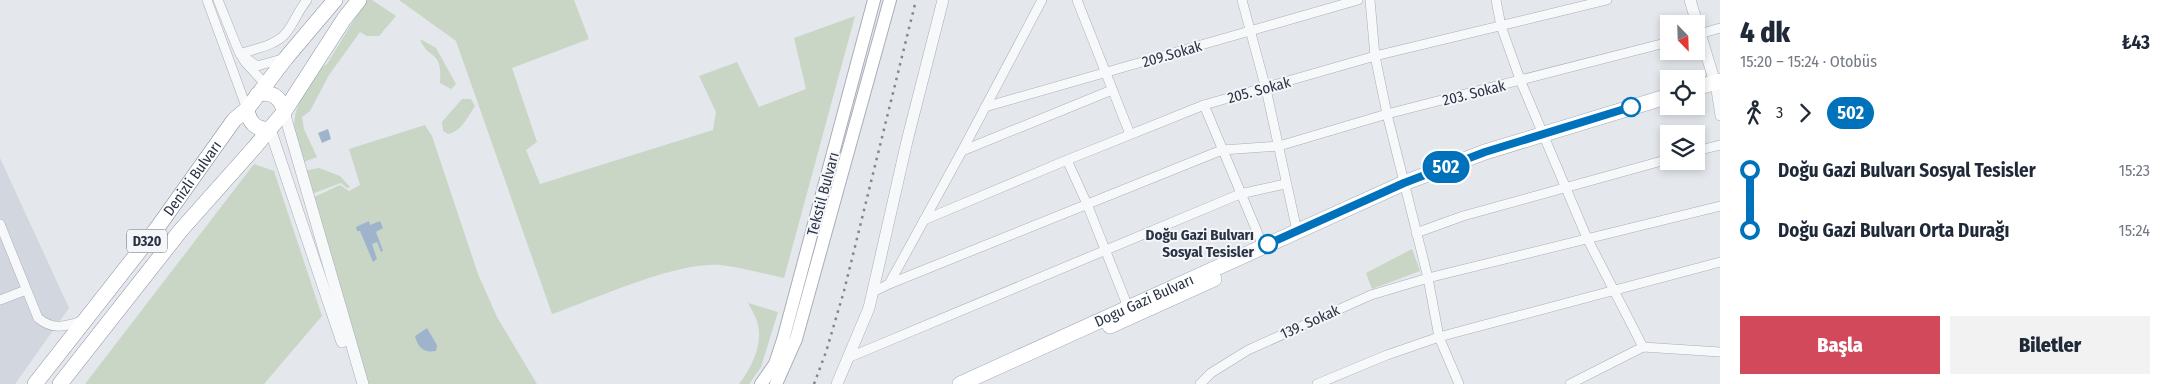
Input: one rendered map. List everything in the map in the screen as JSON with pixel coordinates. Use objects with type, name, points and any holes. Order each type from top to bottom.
[{"type":"main road","name":"Denizli Bulvarı","points":[[35,384],[155,231],[234,120],[247,109],[286,58],[335,0]]},
{"type":"main road","name":"Denizli Bulvarı","points":[[60,384],[181,230],[270,129],[281,105],[359,0]]},
{"type":"main road","name":"Tekstil Bulvarı","points":[[761,384],[775,364],[874,0]]},
{"type":"main road","name":"Tekstil Bulvarı","points":[[776,384],[796,339],[890,0]]},
{"type":"main road","points":[[1705,88],[1718,87]]},
{"type":"main road","points":[[1705,94],[1718,87]]},
{"type":"main road","points":[[261,90],[268,93],[281,105]]},
{"type":"main road","points":[[1267,248],[1297,231],[1488,156],[1660,99]]},
{"type":"main road","points":[[1545,137],[1660,108]]},
{"type":"main road","points":[[247,109],[248,117],[254,126],[270,129]]},
{"type":"main road","points":[[978,384],[1267,248],[1405,188]]},
{"type":"main road","name":"Dogu Gazi Bulvarı","points":[[960,384],[1130,312]]},
{"type":"street","points":[[207,0],[247,109]]},
{"type":"street","points":[[218,0],[240,54],[261,90]]},
{"type":"street","points":[[240,54],[270,43],[286,34],[298,10],[307,0]]},
{"type":"street","points":[[837,384],[850,357],[869,308],[907,141],[943,0]]},
{"type":"street","points":[[889,284],[1042,0]]},
{"type":"street","points":[[1078,0],[1130,134]]},
{"type":"street","points":[[1242,0],[1266,88],[1285,184],[1297,231]]},
{"type":"street","name":"209.Sokak","points":[[985,107],[1358,0]]},
{"type":"street","points":[[1370,0],[1375,56],[1387,114],[1428,278],[1440,337],[1459,384]]},
{"type":"street","points":[[1496,0],[1501,26],[1521,82],[1587,238],[1644,347]]},
{"type":"street","name":"205. Sokak","points":[[924,220],[1204,104],[1375,56],[1607,0]]},
{"type":"street","points":[[1690,0],[1694,15]]},
{"type":"street","points":[[1705,32],[1720,28]]},
{"type":"street","name":"203. Sokak","points":[[872,292],[1222,150],[1279,146],[1387,114],[1521,82],[1660,44]]},
{"type":"street","points":[[1705,53],[1718,87],[1720,116]]},
{"type":"street","points":[[240,54],[250,63],[257,66],[272,64],[286,58]]},
{"type":"street","points":[[962,151],[1112,90]]},
{"type":"street","points":[[1204,104],[1240,194],[1267,248]]},
{"type":"street","points":[[281,105],[352,360],[355,384]]},
{"type":"street","points":[[270,129],[352,360],[363,384]]},
{"type":"street","points":[[1705,149],[1720,145]]},
{"type":"street","points":[[1067,160],[1087,204],[1130,312]]},
{"type":"street","points":[[1416,233],[1464,216],[1660,161]]},
{"type":"street","points":[[850,357],[1240,194],[1285,184]]},
{"type":"street","name":"139. Sokak","points":[[1200,384],[1206,376],[1224,364],[1262,343],[1371,295],[1428,278],[1720,206]]},
{"type":"street","points":[[0,224],[38,318],[51,326],[61,328],[87,319]]},
{"type":"street","points":[[1317,384],[1387,355],[1440,337],[1720,262]]},
{"type":"street","points":[[0,300],[26,290]]},
{"type":"street","points":[[1570,384],[1644,347],[1720,352]]},
{"type":"shaded area","points":[[0,158],[69,308],[15,384],[0,384]]},
{"type":"green space","points":[[366,0],[372,0],[396,16],[379,36],[367,36],[360,32],[329,75],[310,111],[302,117],[304,129],[317,157],[301,163],[294,129],[299,103],[317,73],[327,64]]},
{"type":"green space","points":[[399,0],[574,0],[589,39],[512,68],[537,142],[526,150],[540,184],[713,130],[716,112],[699,76],[737,62],[759,107],[806,89],[794,38],[855,16],[784,278],[728,266],[702,265],[636,282],[552,314],[456,41]]},
{"type":"green space","points":[[420,39],[436,48],[456,84],[451,89],[440,83],[437,59],[423,46]]},
{"type":"green space","points":[[462,99],[471,99],[475,106],[460,127],[453,133],[448,134],[443,131],[442,122]]},
{"type":"green space","points":[[425,125],[432,136],[478,274],[497,317],[537,384],[366,384],[312,198],[340,185],[349,191],[360,185],[349,149]]},
{"type":"green space","points":[[254,164],[274,171],[322,316],[264,384],[85,384]]},
{"type":"green space","points":[[319,168],[340,176],[350,187],[347,188],[341,183],[309,195],[303,171]]},
{"type":"green space","points":[[1412,249],[1420,271],[1372,289],[1366,273]]},
{"type":"green space","points":[[748,303],[778,312],[761,367],[749,384],[739,384],[756,354],[759,338],[757,321]]},
{"type":"water","points":[[328,129],[331,139],[322,143],[318,133]]},
{"type":"water","points":[[369,221],[370,225],[380,221],[383,228],[376,232],[383,251],[381,252],[377,242],[372,244],[377,259],[373,262],[360,231],[357,231],[356,227]]},
{"type":"water","points":[[427,328],[437,345],[436,351],[422,349],[416,340],[415,336]]},
{"type":"railway","points":[[814,384],[826,352],[844,291],[916,0]]},
{"type":"bus line","name":"502","points":[[1268,244],[1404,183],[1485,152],[1631,107]]},
{"type":"place","name":"Doğu Gazi Bulvarı Sosyal Tesisler","points":[[1268,244]]}]
